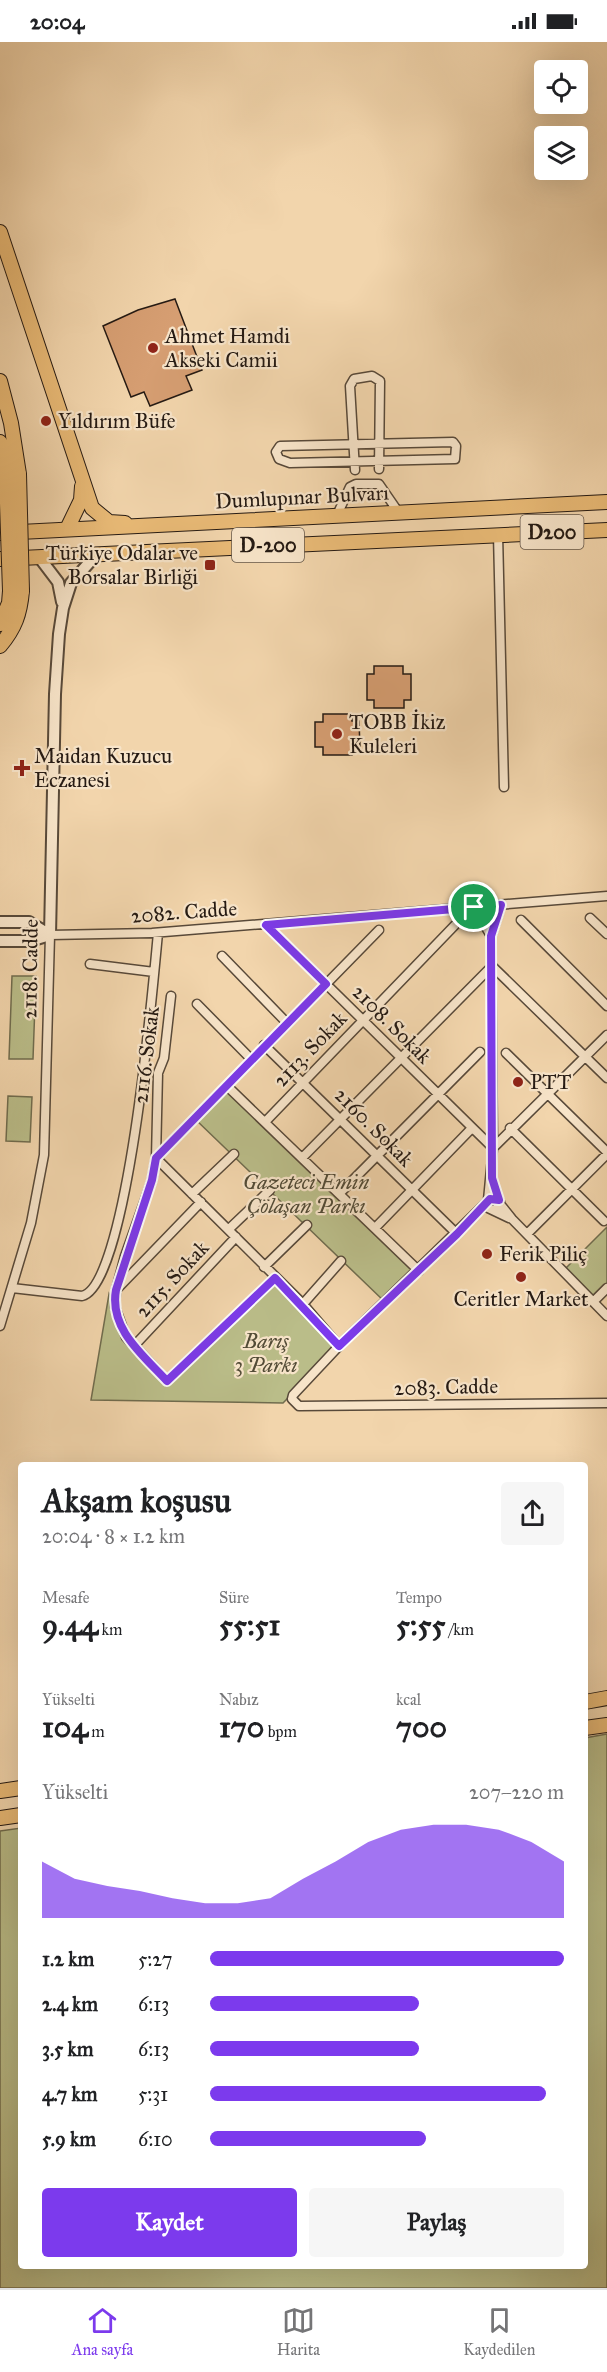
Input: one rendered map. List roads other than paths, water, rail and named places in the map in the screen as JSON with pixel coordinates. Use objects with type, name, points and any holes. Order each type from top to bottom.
[{"type":"main road","points":[[0,232],[82,484],[92,508],[109,522],[151,526]]},
{"type":"main road","points":[[0,381],[11,423],[16,591],[20,615],[11,633],[0,646]]},
{"type":"main road","points":[[0,442],[12,474]]},
{"type":"main road","points":[[0,453],[12,474]]},
{"type":"main road","points":[[67,530],[81,500],[82,484]]},
{"type":"main road","name":"Dumlupınar Bulvarı","points":[[0,533],[607,502]]},
{"type":"main road","name":"D200","points":[[498,534],[607,530]]},
{"type":"main road","name":"D-200","points":[[0,559],[498,534]]},
{"type":"main road","points":[[0,624],[16,591]]},
{"type":"main road","points":[[588,1701],[607,1698]]},
{"type":"main road","points":[[588,1728],[607,1725]]},
{"type":"main road","points":[[0,1791],[18,1788]]},
{"type":"main road","points":[[0,1818],[18,1815]]},
{"type":"street","points":[[354,466],[351,387],[354,379],[372,376],[380,381],[379,465]]},
{"type":"street","points":[[453,442],[456,446],[455,459],[354,466],[290,463],[279,459],[276,452],[280,446],[353,444],[453,442]]},
{"type":"street","points":[[337,515],[350,487],[356,483],[379,483],[399,513]]},
{"type":"street","points":[[498,534],[504,787]]},
{"type":"street","points":[[63,608],[77,573],[96,555]]},
{"type":"street","points":[[39,556],[58,582],[63,608]]},
{"type":"street","name":"2118. Cadde","points":[[0,1326],[36,1200],[44,1155],[55,694],[63,608]]},
{"type":"street","name":"2082. Cadde","points":[[51,935],[158,933],[607,896]]},
{"type":"street","points":[[488,1201],[492,1178],[493,1148],[491,936],[501,905]]},
{"type":"street","points":[[474,907],[491,936]]},
{"type":"street","points":[[590,918],[607,934]]},
{"type":"street","points":[[521,920],[607,1006]]},
{"type":"street","points":[[0,922],[29,922],[51,935]]},
{"type":"street","name":"2108. Sokak","points":[[266,925],[471,1129],[493,1148]]},
{"type":"street","name":"2113. Sokak","points":[[266,1121],[456,925]]},
{"type":"street","points":[[379,930],[264,1045],[156,1158],[303,1304],[339,1346],[493,1198],[497,1206],[607,1316]]},
{"type":"street","points":[[12,1288],[82,1296],[90,1293],[98,1283],[120,1218],[131,1163],[158,933]]},
{"type":"street","points":[[0,941],[30,941],[51,935]]},
{"type":"street","points":[[222,956],[287,1023]]},
{"type":"street","points":[[90,964],[154,972]]},
{"type":"street","points":[[492,966],[607,1078]]},
{"type":"street","points":[[302,1158],[492,966]]},
{"type":"street","name":"2116. Sokak","points":[[171,996],[164,1058],[158,1072],[156,1158],[152,1180],[116,1290],[116,1316],[126,1336],[167,1381],[275,1278]]},
{"type":"street","points":[[197,1004],[251,1059]]},
{"type":"street","points":[[493,1148],[510,1128],[607,1035]]},
{"type":"street","name":"2160. Sokak","points":[[264,1045],[457,1234]]},
{"type":"street","points":[[339,1194],[480,1052]]},
{"type":"street","points":[[506,1053],[607,1153],[527,1234]]},
{"type":"street","points":[[227,1086],[266,1121],[419,1271]]},
{"type":"street","points":[[510,1128],[570,1190],[604,1221]]},
{"type":"street","points":[[375,1228],[471,1129]]},
{"type":"street","points":[[192,1194],[234,1154]]},
{"type":"street","points":[[492,1178],[497,1206]]},
{"type":"street","points":[[229,1229],[270,1190]]},
{"type":"street","points":[[116,1290],[201,1202]]},
{"type":"street","points":[[469,1221],[497,1206]]},
{"type":"street","points":[[264,1267],[308,1225]]},
{"type":"street","name":"2115. Sokak","points":[[134,1346],[236,1237]]},
{"type":"street","points":[[303,1304],[342,1261]]},
{"type":"street","points":[[593,1302],[607,1288]]},
{"type":"street","name":"2083. Cadde","points":[[339,1346],[293,1395],[292,1399],[299,1406],[607,1403]]},
{"type":"place","name":"Ahmet Hamdi Akseki Camii","points":[[153,348]]},
{"type":"place","name":"Yıldırım Büfe","points":[[46,421]]},
{"type":"place","name":"Türkiye Odalar ve Borsalar Birliği","points":[[210,565]]},
{"type":"place","name":"TOBB İkiz Kuleleri","points":[[337,734]]},
{"type":"place","name":"Maidan Kuzucu Eczanesi","points":[[22,768]]},
{"type":"place","name":"PTT","points":[[518,1082]]},
{"type":"place","name":"Ferik Piliç","points":[[487,1254]]},
{"type":"place","name":"Ceritler Market","points":[[521,1277]]},
{"type":"park label","name":"Gazeteci Emin Çölaşan Parkı","points":[[306,1194]]},
{"type":"park label","name":"Barış 3 Parkı","points":[[266,1353]]}]
